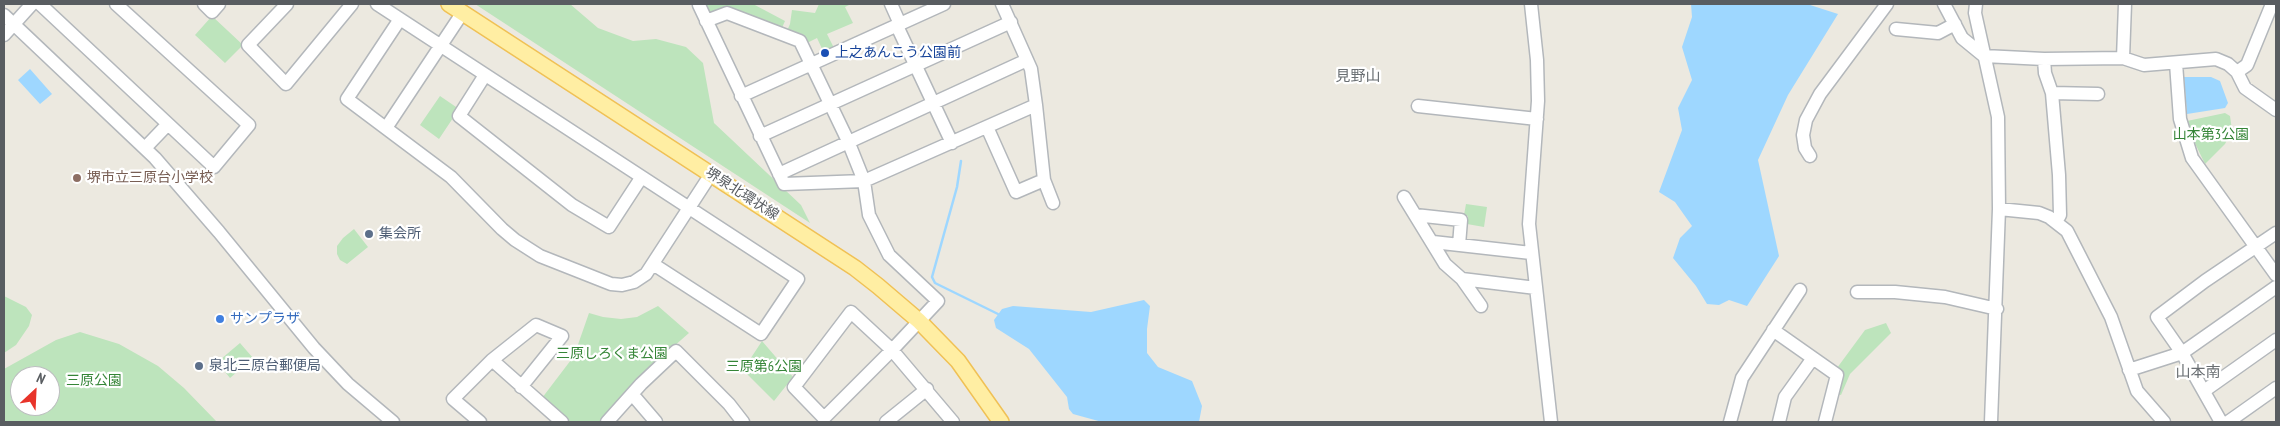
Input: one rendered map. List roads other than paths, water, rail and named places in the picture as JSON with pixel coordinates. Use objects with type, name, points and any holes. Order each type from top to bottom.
[{"type":"main road","name":"堺泉北環状線","points":[[449,4],[855,268],[919,321],[958,361],[1001,422]]},
{"type":"street","points":[[4,36],[32,4]]},
{"type":"street","points":[[40,4],[214,166],[249,126],[116,4]]},
{"type":"street","points":[[204,4],[212,12],[219,4]]},
{"type":"street","points":[[286,4],[248,46],[286,84],[352,4]]},
{"type":"street","points":[[377,4],[798,279],[761,334],[653,264]]},
{"type":"street","points":[[891,4],[915,66],[952,143]]},
{"type":"street","points":[[741,96],[811,66],[944,4]]},
{"type":"street","points":[[1002,4],[1031,69],[1044,180],[1052,203]]},
{"type":"street","points":[[1531,4],[1537,60],[1536,119],[1529,224],[1551,422]]},
{"type":"street","points":[[1810,156],[1805,148],[1803,135],[1806,120],[1820,94],[1887,4]]},
{"type":"street","points":[[1944,4],[1962,38],[1984,56],[2044,59],[2123,58],[2144,66],[2216,59],[2228,64],[2237,72],[2246,88],[2276,110]]},
{"type":"street","points":[[1976,4],[1975,13],[1998,117],[1997,309],[1991,422]]},
{"type":"street","points":[[2123,58],[2124,4]]},
{"type":"street","points":[[2237,72],[2247,65],[2272,4]]},
{"type":"street","points":[[699,5],[784,184],[864,181],[1036,104]]},
{"type":"street","points":[[386,128],[463,12]]},
{"type":"street","points":[[706,21],[727,13],[800,41],[848,141],[864,181],[869,215],[888,255],[938,301],[892,350],[824,418],[794,387],[851,312],[892,350],[953,422]]},
{"type":"street","points":[[4,15],[145,148],[210,222],[319,354],[348,384],[394,422]]},
{"type":"street","points":[[400,20],[347,100],[451,177],[502,229],[540,256],[611,284],[622,285],[634,282],[646,274],[711,174]]},
{"type":"street","points":[[760,136],[1011,22]]},
{"type":"street","points":[[1896,29],[1938,33],[1955,24]]},
{"type":"street","points":[[2044,59],[2045,73],[2052,93],[2059,175],[2060,215],[2056,222]]},
{"type":"street","points":[[778,174],[1027,60]]},
{"type":"street","points":[[2176,62],[2180,119],[2192,158],[2276,275]]},
{"type":"street","points":[[485,75],[459,116],[572,205],[609,226],[641,178]]},
{"type":"street","points":[[2052,93],[2098,94]]},
{"type":"street","points":[[1418,106],[1536,119]]},
{"type":"street","points":[[145,148],[168,124]]},
{"type":"street","points":[[987,127],[1016,192],[1044,180]]},
{"type":"street","points":[[1404,197],[1445,264],[1462,279],[1481,306]]},
{"type":"street","points":[[1999,209],[2039,213],[2056,222],[2067,231],[2111,317],[2137,391],[2164,422]]},
{"type":"street","points":[[1415,215],[1461,220],[1459,245]]},
{"type":"street","points":[[2221,422],[2182,353],[2157,317],[2276,233]]},
{"type":"street","points":[[1433,242],[1532,253]]},
{"type":"street","points":[[1462,279],[1536,288]]},
{"type":"street","points":[[2129,370],[2182,353],[2276,287]]},
{"type":"street","points":[[1730,422],[1742,378],[1800,290]]},
{"type":"street","points":[[1857,292],[1895,292],[1945,297],[1997,309]]},
{"type":"street","points":[[480,422],[453,399],[492,360],[536,325],[562,336],[522,387]]},
{"type":"street","points":[[1773,330],[1837,374],[1825,422]]},
{"type":"street","points":[[2204,391],[2276,340]]},
{"type":"street","points":[[607,422],[632,394],[676,351],[729,404],[743,422]]},
{"type":"street","points":[[1779,422],[1786,397],[1813,358]]},
{"type":"street","points":[[492,360],[562,422]]},
{"type":"street","points":[[2228,422],[2276,388]]},
{"type":"street","points":[[886,422],[927,389]]},
{"type":"street","points":[[632,394],[656,422]]},
{"type":"water","points":[[1691,4],[1807,4],[1838,14],[1788,95],[1758,160],[1779,256],[1747,306],[1729,300],[1719,305],[1707,304],[1696,286],[1673,258],[1680,238],[1692,226],[1675,202],[1659,192],[1682,130],[1678,108],[1692,80],[1682,47],[1692,17]]},
{"type":"water","points":[[30,69],[52,94],[40,104],[18,80]]},
{"type":"water","points":[[2184,77],[2211,77],[2220,81],[2228,103],[2225,108],[2187,114]]},
{"type":"water","points":[[1144,300],[1150,306],[1147,329],[1147,353],[1158,367],[1192,381],[1202,406],[1199,422],[1102,422],[1073,414],[1069,409],[1067,397],[1029,349],[996,328],[994,320],[1002,309],[1013,306],[1091,312]]},
{"type":"waterway","points":[[961,161],[957,187],[932,277],[935,283],[998,314]]},
{"type":"place","name":"上之あんこう公園前","points":[[825,53]]},
{"type":"place","name":"堺市立三原台小学校","points":[[77,178]]},
{"type":"place","name":"集会所","points":[[369,234]]},
{"type":"place","name":"サンプラザ","points":[[220,319]]},
{"type":"place","name":"泉北三原台郵便局","points":[[199,366]]},
{"type":"district","name":"見野山","points":[[1358,77]]},
{"type":"district","name":"山本南","points":[[2198,373]]},
{"type":"park label","name":"山本第3公園","points":[[2211,135]]},
{"type":"park label","name":"三原しろくま公園","points":[[612,354]]},
{"type":"park label","name":"三原第6公園","points":[[764,367]]},
{"type":"park label","name":"三原公園","points":[[94,381]]}]
